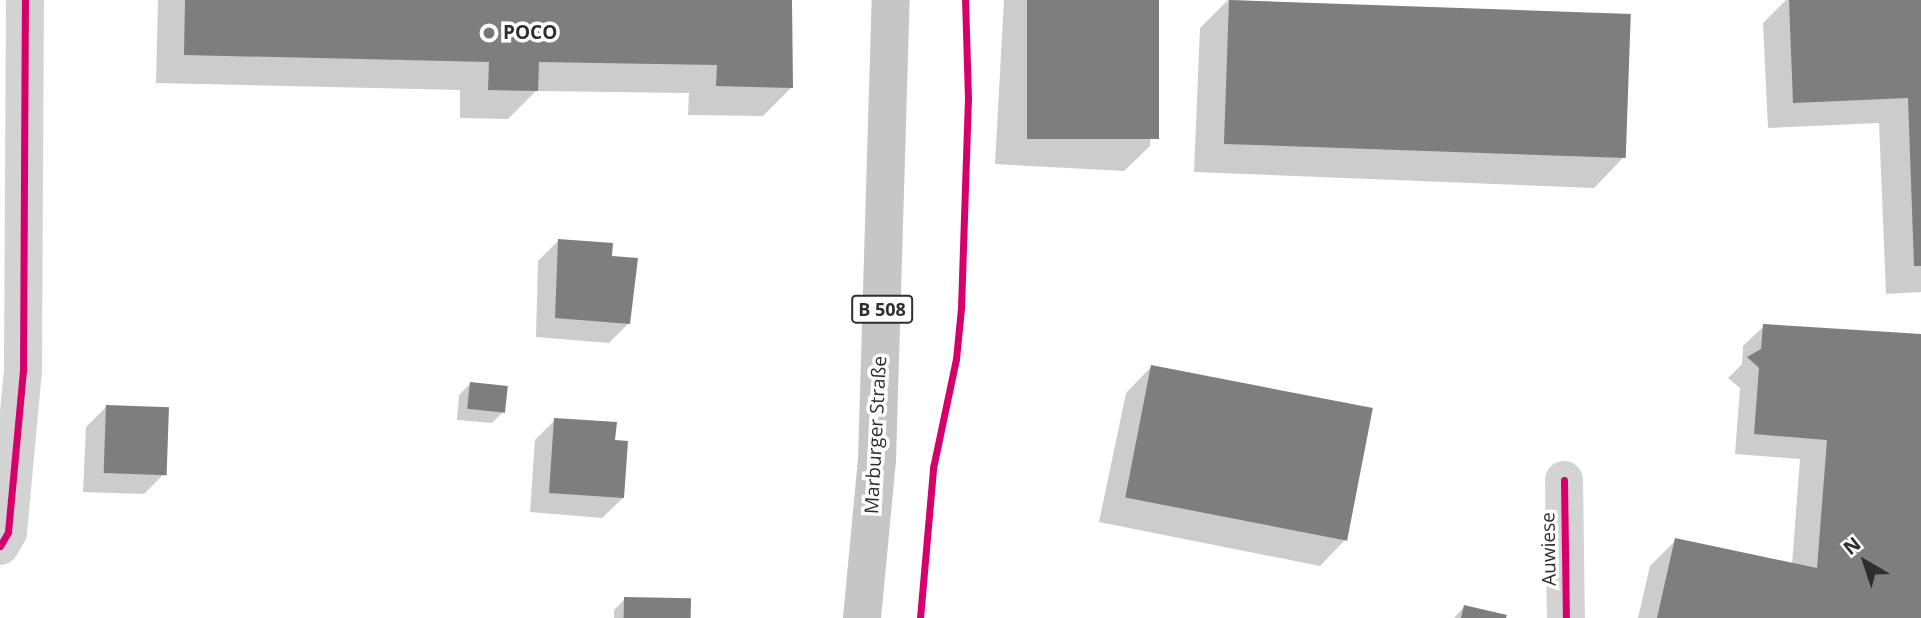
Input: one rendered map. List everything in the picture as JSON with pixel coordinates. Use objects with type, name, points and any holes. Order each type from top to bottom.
[{"type":"main road","name":"Marburger Straße","points":[[862,618],[877,460],[891,0]]},
{"type":"street","points":[[0,546],[8,532],[23,369],[25,0]]},
{"type":"street","name":"Auwiese","points":[[1564,480],[1566,618]]},
{"type":"building","name":"POCO","points":[[185,0],[792,0],[793,88],[716,86],[717,65],[539,62],[538,91],[488,90],[489,62],[184,55]]},
{"type":"building","points":[[1027,0],[1159,0],[1159,139],[1027,139]]},
{"type":"building","points":[[1229,0],[1631,14],[1626,158],[1224,144]]},
{"type":"building","points":[[1789,0],[1921,0],[1921,266],[1914,266],[1908,98],[1793,103]]},
{"type":"building","points":[[558,239],[613,243],[612,256],[638,258],[630,324],[555,318]]},
{"type":"building","points":[[1763,324],[1921,334],[1921,618],[1657,618],[1675,538],[1817,568],[1827,440],[1754,434],[1759,368],[1747,357],[1761,349]]},
{"type":"building","points":[[1151,365],[1373,408],[1347,541],[1125,498]]},
{"type":"building","points":[[470,382],[508,386],[505,413],[467,409]]},
{"type":"building","points":[[106,405],[169,407],[167,475],[104,473]]},
{"type":"building","points":[[554,418],[617,422],[615,440],[628,441],[624,498],[549,493]]},
{"type":"building","points":[[624,597],[691,598],[691,618],[624,618]]},
{"type":"building","points":[[1464,605],[1507,615],[1506,618],[1461,618]]},
{"type":"cycle path","points":[[0,546],[8,532],[23,369],[25,0]]},
{"type":"cycle path","points":[[920,618],[933,468],[956,359],[961,308],[968,99],[965,0]]},
{"type":"cycle path","points":[[1564,480],[1566,618]]},
{"type":"place","name":"POCO","points":[[489,33]]}]
